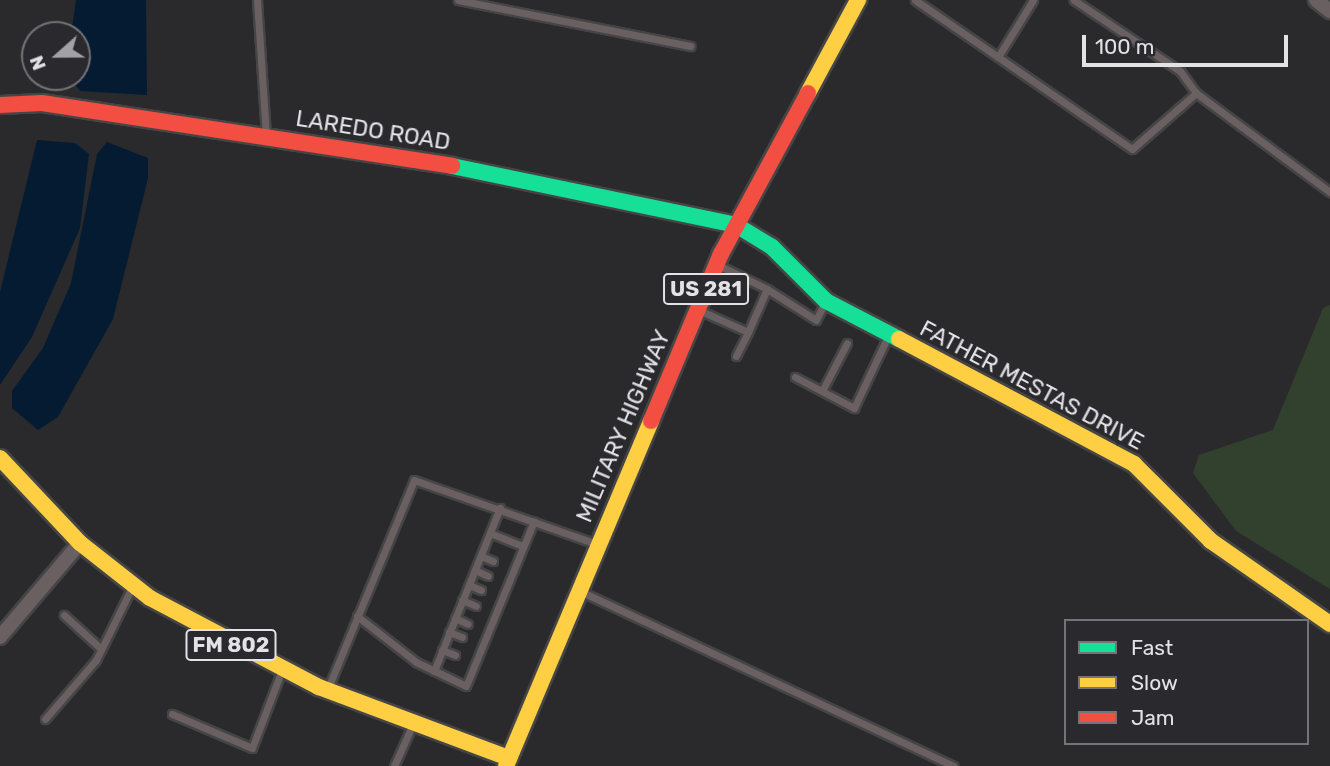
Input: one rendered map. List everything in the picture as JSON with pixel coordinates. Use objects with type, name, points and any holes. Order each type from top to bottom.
[{"type":"street","name":"MILITARY HIGHWAY","points":[[508,762],[597,544],[717,265],[858,0]]},
{"type":"street","points":[[1316,0],[1330,11]]},
{"type":"street","name":"LAREDO ROAD","points":[[0,104],[42,103],[419,159],[736,226]]},
{"type":"street","name":"FATHER MESTAS DRIVE","points":[[736,226],[772,247],[826,301],[1124,457],[1211,541],[1330,624]]},
{"type":"street","name":"FM 802","points":[[0,458],[80,543],[133,584],[283,670],[508,762]]},
{"type":"street","points":[[0,637],[80,543]]},
{"type":"lane","points":[[257,0],[266,136]]},
{"type":"lane","points":[[457,0],[690,46]]},
{"type":"lane","points":[[915,0],[1132,149],[1196,93]]},
{"type":"lane","points":[[999,57],[1033,0]]},
{"type":"lane","points":[[1074,0],[1180,71],[1196,93],[1330,192]]},
{"type":"lane","points":[[717,265],[767,289],[816,320],[826,301]]},
{"type":"lane","points":[[736,356],[767,289]]},
{"type":"lane","points":[[697,309],[748,332]]},
{"type":"lane","points":[[794,377],[854,408],[889,334]]},
{"type":"lane","points":[[821,391],[847,342]]},
{"type":"lane","points":[[327,690],[414,480],[597,544]]},
{"type":"lane","points":[[434,671],[500,508]]},
{"type":"lane","points":[[356,617],[434,671],[467,687],[472,662],[510,568],[534,521]]},
{"type":"lane","points":[[489,533],[523,546]]},
{"type":"lane","points":[[481,556],[493,561]]},
{"type":"lane","points":[[475,570],[488,576]]},
{"type":"lane","points":[[45,719],[96,660],[99,648],[133,584]]},
{"type":"lane","points":[[469,584],[481,590]]},
{"type":"lane","points":[[579,590],[953,766]]},
{"type":"lane","points":[[462,600],[476,606]]},
{"type":"lane","points":[[64,615],[99,648]]},
{"type":"lane","points":[[455,618],[468,624]]},
{"type":"lane","points":[[449,632],[462,638]]},
{"type":"lane","points":[[442,650],[455,655]]},
{"type":"lane","points":[[172,714],[251,748],[283,670]]},
{"type":"lane","points":[[394,766],[414,722]]},
{"type":"green space","points":[[1330,305],[1330,589],[1236,531],[1193,473],[1199,455],[1273,430],[1323,308]]},
{"type":"water","points":[[76,0],[146,0],[147,95],[80,91],[91,91],[91,21],[73,21]]},
{"type":"water","points":[[37,140],[75,143],[89,154],[80,228],[32,337],[0,385],[0,292]]},
{"type":"water","points":[[107,142],[148,158],[148,178],[113,319],[58,417],[38,430],[12,408],[12,391],[43,348],[71,283],[97,154]]},
{"type":"traffic: fast","points":[[452,166],[736,225],[772,247],[826,301],[899,339]]},
{"type":"traffic: slow","points":[[808,93],[858,0]]},
{"type":"traffic: slow","points":[[899,339],[1134,464],[1211,541],[1330,624]]},
{"type":"traffic: slow","points":[[506,766],[651,421]]},
{"type":"traffic: slow","points":[[0,458],[80,543],[150,598],[319,687],[509,758]]},
{"type":"traffic: jam","points":[[651,421],[721,254],[808,93]]},
{"type":"traffic: jam","points":[[0,105],[42,103],[452,166]]}]
